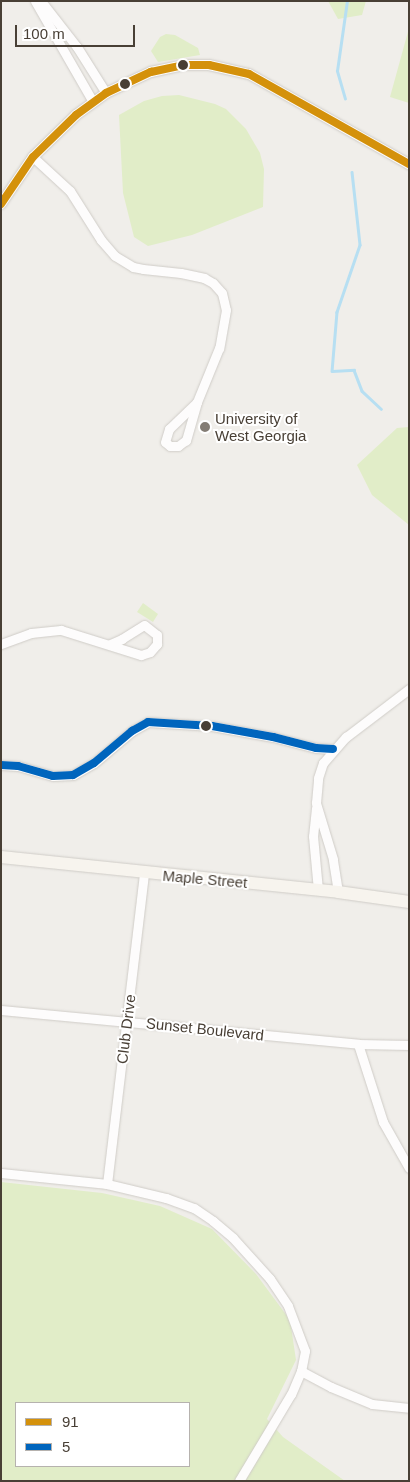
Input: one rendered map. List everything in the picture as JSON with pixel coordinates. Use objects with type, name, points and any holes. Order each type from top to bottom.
[{"type":"main road","name":"Maple Street","points":[[1,857],[338,892],[409,902]]},
{"type":"street","points":[[35,1],[93,102]]},
{"type":"street","points":[[41,1],[77,47],[106,93]]},
{"type":"street","points":[[1,204],[33,157],[69,121],[93,102],[106,93],[151,72],[169,67],[196,64],[229,68],[265,82],[409,164]]},
{"type":"street","points":[[33,157],[70,191],[101,240],[115,256],[133,267],[204,278],[213,283],[222,293],[226,310],[219,348],[197,402],[186,440],[178,446],[170,446],[165,442],[169,429],[197,402]]},
{"type":"street","points":[[1,644],[31,633],[61,630],[141,655],[150,652],[157,644],[157,635],[144,625],[110,644]]},
{"type":"street","points":[[318,890],[313,836],[318,778],[322,763],[333,749],[409,689]]},
{"type":"street","points":[[1,765],[18,766],[53,776],[73,775],[94,762],[132,731],[148,722],[227,728],[316,748],[333,749]]},
{"type":"street","points":[[316,803],[333,859],[338,892]]},
{"type":"street","name":"Club Drive","points":[[107,1184],[128,1021],[144,873]]},
{"type":"street","name":"Sunset Boulevard","points":[[1,1010],[358,1044],[409,1045]]},
{"type":"street","points":[[358,1044],[383,1122],[409,1168]]},
{"type":"street","points":[[1,1173],[107,1184],[166,1198],[194,1208],[233,1238],[270,1279],[288,1306],[305,1351],[301,1370],[291,1394],[239,1481]]},
{"type":"street","points":[[301,1370],[331,1387],[372,1404],[409,1408]]},
{"type":"green space","points":[[328,1],[366,1],[362,15],[338,19]]},
{"type":"green space","points":[[409,28],[409,103],[390,97]]},
{"type":"green space","points":[[166,34],[175,35],[198,48],[200,55],[158,62],[151,51],[160,37]]},
{"type":"green space","points":[[179,95],[215,104],[226,109],[246,129],[260,153],[264,169],[263,207],[192,235],[148,246],[134,237],[123,193],[119,115],[144,101],[162,96]]},
{"type":"green space","points":[[409,427],[409,525],[372,495],[357,465],[397,428]]},
{"type":"green space","points":[[143,603],[158,614],[153,622],[137,612]]},
{"type":"green space","points":[[1,1182],[102,1193],[160,1206],[212,1229],[256,1274],[290,1320],[296,1360],[267,1419],[283,1437],[345,1481],[1,1481]]},
{"type":"waterway","points":[[345,99],[337,71],[347,1]]},
{"type":"waterway","points":[[352,172],[360,245],[337,312],[332,371],[354,370],[362,391],[381,409]]},
{"type":"transit line","name":"91","points":[[1,204],[33,157],[76,115],[106,93],[125,84],[151,72],[183,65],[209,65],[249,74],[409,164]]},
{"type":"transit line","name":"5","points":[[1,765],[18,766],[53,776],[73,775],[94,763],[132,731],[148,722],[212,726],[273,737],[316,748],[333,749]]},
{"type":"place","name":"University of West Georgia","points":[[205,427]]}]
